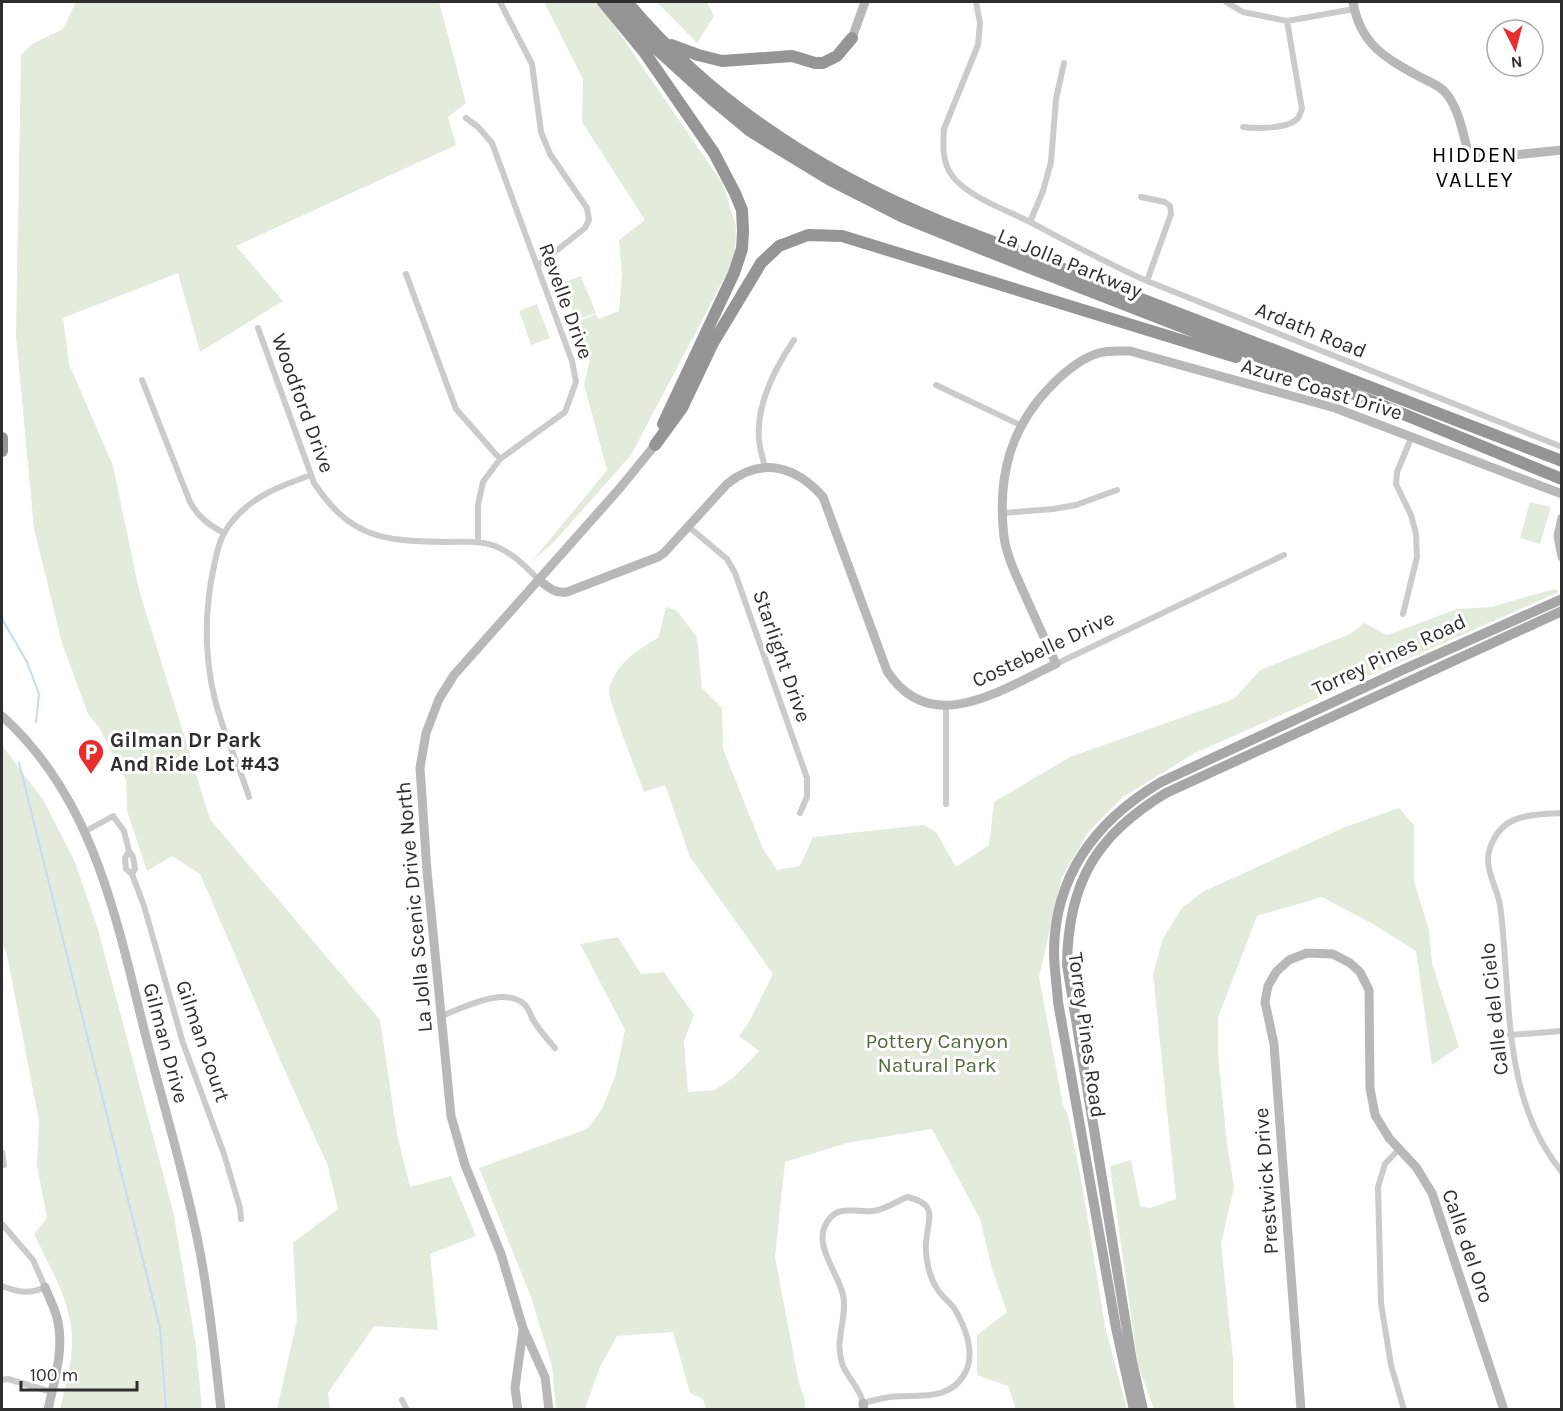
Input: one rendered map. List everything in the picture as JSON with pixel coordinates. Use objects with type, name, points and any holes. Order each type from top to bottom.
[{"type":"highway","points":[[603,2],[645,53],[714,153],[742,210],[742,249],[734,273],[655,445]]},
{"type":"highway","name":"La Jolla Parkway","points":[[613,2],[650,43],[750,131],[830,180],[903,217],[1562,479]]},
{"type":"highway","name":"La Jolla Parkway","points":[[627,2],[662,42],[718,92],[773,134],[821,165],[884,197],[954,227],[1289,357],[1562,459]]},
{"type":"highway","points":[[662,42],[723,61],[792,56],[823,63],[837,56],[852,38]]},
{"type":"highway","points":[[655,445],[682,408],[713,343],[761,263],[779,246],[808,235],[842,236],[1331,386]]},
{"type":"highway","points":[[2,438],[2,451]]},
{"type":"main road","name":"Torrey Pines Road","points":[[1134,1410],[1116,1328],[1058,1002],[1054,952],[1055,930],[1063,892],[1075,864],[1091,840],[1108,821],[1137,796],[1161,782],[1410,666],[1562,599]]},
{"type":"main road","name":"Torrey Pines Road","points":[[1143,1410],[1132,1361],[1067,964],[1067,934],[1085,872],[1114,831],[1142,807],[1166,793],[1562,611]]},
{"type":"street","points":[[500,2],[532,64],[541,132],[550,154],[587,208],[589,220],[585,228],[537,266]]},
{"type":"street","points":[[852,38],[865,2]]},
{"type":"street","name":"Ardath Road","points":[[976,2],[980,23],[978,45],[944,129],[943,144],[946,164],[951,175],[970,192],[1101,261],[1147,281],[1562,447]]},
{"type":"street","points":[[1226,2],[1243,12],[1287,21],[1353,5],[1367,40],[1377,50],[1388,60],[1442,89],[1455,108],[1468,151],[1473,155],[1484,158],[1562,150]]},
{"type":"street","points":[[1243,127],[1260,129],[1292,122],[1299,117],[1302,109],[1287,21]]},
{"type":"street","points":[[1030,222],[1043,191],[1051,162],[1056,99],[1064,63]]},
{"type":"street","name":"Revelle Drive","points":[[466,118],[492,142],[572,361],[576,382],[565,412],[500,459],[483,482],[478,505],[478,542]]},
{"type":"street","points":[[1141,197],[1165,202],[1170,206],[1171,214],[1147,281]]},
{"type":"street","points":[[406,273],[456,408],[500,459]]},
{"type":"street","name":"Woodford Drive","points":[[258,328],[310,475],[326,500],[343,517],[371,535],[404,542],[478,542],[504,550],[521,562],[539,580]]},
{"type":"street","points":[[539,580],[549,589],[560,593],[567,592],[658,557],[689,527],[727,484],[738,475],[765,468],[759,441],[760,423],[767,392],[782,358],[794,340]]},
{"type":"street","name":"Azure Coast Drive","points":[[1020,425],[1042,394],[1063,373],[1097,353],[1130,351],[1335,408],[1562,494]]},
{"type":"street","points":[[142,380],[195,512],[224,533]]},
{"type":"street","points":[[936,385],[1020,425],[1010,450],[1002,492],[1004,539],[1012,566],[1056,664]]},
{"type":"street","points":[[1403,614],[1418,557],[1412,515],[1396,484],[1397,472],[1412,436]]},
{"type":"street","name":"La Jolla Scenic Drive North","points":[[549,1410],[545,1377],[523,1328],[501,1254],[465,1165],[451,1116],[427,871],[420,768],[426,733],[439,699],[453,675],[641,465],[655,445]]},
{"type":"street","name":"Costebelle Drive","points":[[765,468],[787,470],[800,476],[812,484],[823,497],[887,671],[909,696],[924,702],[946,705],[969,704],[1284,555]]},
{"type":"street","points":[[249,797],[220,718],[209,661],[205,620],[208,594],[219,540],[230,523],[248,506],[274,488],[310,475]]},
{"type":"street","points":[[1003,513],[1053,510],[1076,505],[1116,490]]},
{"type":"street","points":[[1562,518],[1558,536],[1562,557]]},
{"type":"street","name":"Starlight Drive","points":[[689,527],[727,559],[735,573],[807,778],[807,797],[800,813]]},
{"type":"street","points":[[946,705],[946,804]]},
{"type":"street","name":"Gilman Drive","points":[[2,716],[41,757],[71,802],[86,831],[111,903],[189,1198],[202,1263],[221,1410]]},
{"type":"street","name":"Calle del Cielo","points":[[1562,813],[1526,815],[1513,820],[1501,828],[1489,850],[1489,870],[1500,903],[1510,1035],[1518,1082],[1532,1122],[1548,1155],[1562,1172]]},
{"type":"street","name":"Gilman Court","points":[[86,831],[113,816],[124,831],[129,851],[124,858],[126,869],[132,874],[150,925],[183,1043],[224,1154],[240,1208],[241,1219]]},
{"type":"street","name":"Calle del Oro","points":[[1290,960],[1307,953],[1333,954],[1350,963],[1360,972],[1369,990],[1370,1088],[1375,1115],[1389,1138],[1416,1167],[1432,1193],[1504,1410]]},
{"type":"street","name":"Prestwick Drive","points":[[1290,960],[1276,972],[1268,987],[1265,1002],[1274,1044],[1301,1410]]},
{"type":"street","points":[[441,1016],[492,998],[504,996],[518,999],[526,1006],[543,1035],[555,1048]]},
{"type":"street","points":[[1510,1035],[1562,1031]]},
{"type":"street","points":[[1399,1149],[1385,1164],[1378,1187],[1381,1304],[1391,1365],[1404,1410]]},
{"type":"street","points":[[2,1152],[4,1165]]},
{"type":"street","points":[[907,1197],[921,1200],[927,1206],[930,1214],[926,1246],[930,1274],[936,1288],[953,1307],[966,1332],[970,1356],[965,1373],[945,1393],[890,1397],[864,1406],[862,1395],[842,1364],[838,1344],[844,1316],[844,1297],[823,1247],[823,1231],[830,1218],[840,1211],[872,1211],[885,1208],[907,1197]]},
{"type":"street","points":[[2,1224],[33,1260],[58,1319],[61,1338],[48,1410]]},
{"type":"street","points":[[2,1286],[24,1293],[45,1287]]},
{"type":"street","name":"La Jolla Scenic Drive North","points":[[518,1410],[516,1388],[523,1328]]},
{"type":"street","points":[[2,1380],[8,1379],[52,1392]]},
{"type":"street","points":[[402,1400],[407,1410]]},
{"type":"green space","points":[[76,2],[439,2],[466,103],[448,117],[456,145],[236,246],[283,301],[200,352],[178,273],[63,318],[69,364],[113,466],[139,590],[210,819],[380,1020],[397,1134],[410,1187],[451,1176],[476,1236],[430,1254],[438,1330],[374,1326],[328,1393],[330,1409],[277,1409],[297,1320],[293,1243],[338,1209],[328,1166],[200,874],[172,856],[147,871],[127,811],[126,780],[99,727],[88,714],[62,643],[34,529],[16,336],[21,55],[32,44],[63,29]]},
{"type":"green space","points":[[544,2],[598,2],[723,184],[736,226],[735,258],[631,455],[554,542],[533,560],[607,470],[584,384],[590,360],[576,322],[596,314],[598,319],[619,311],[622,274],[619,240],[645,220],[582,122],[583,79]]},
{"type":"green space","points":[[657,2],[707,2],[714,16],[697,43]]},
{"type":"green space","points":[[581,276],[596,313],[576,320],[562,283]]},
{"type":"green space","points":[[537,304],[550,338],[531,345],[519,311]]},
{"type":"green space","points":[[1530,502],[1551,507],[1540,544],[1520,538]]},
{"type":"green space","name":"Pottery Canyon Natural Park","points":[[1554,589],[1559,592],[1195,753],[1123,797],[1089,831],[1062,877],[1039,977],[1063,1105],[1068,1115],[1082,1184],[1105,1326],[1127,1409],[1016,1409],[1008,1386],[977,1375],[977,1335],[1007,1312],[992,1269],[980,1219],[932,1129],[847,1143],[785,1162],[775,1257],[805,1409],[706,1409],[703,1399],[690,1393],[673,1332],[617,1336],[600,1367],[585,1409],[556,1409],[552,1366],[531,1297],[479,1168],[587,1129],[602,1109],[615,1077],[625,1030],[580,944],[618,937],[641,974],[664,972],[694,1015],[684,1041],[688,1092],[715,1090],[734,1077],[759,1051],[739,1036],[749,1022],[773,974],[690,857],[665,785],[644,792],[610,698],[611,682],[621,666],[642,647],[658,638],[666,607],[677,611],[697,637],[702,688],[722,708],[723,749],[763,849],[777,870],[800,866],[813,837],[924,825],[936,832],[956,867],[989,845],[994,802],[1070,757],[1234,699],[1260,670],[1350,634],[1364,623],[1387,635],[1457,609],[1491,607]]},
{"type":"green space","points":[[2,746],[44,801],[74,860],[97,926],[173,1211],[196,1346],[202,1409],[60,1409],[70,1365],[72,1332],[64,1299],[34,1234],[47,1218],[37,1166],[39,1121],[7,955],[2,943]]},
{"type":"green space","points":[[1399,808],[1414,825],[1414,881],[1429,930],[1432,963],[1459,1047],[1432,1065],[1416,951],[1373,924],[1322,897],[1257,916],[1218,1018],[1218,1055],[1234,1187],[1221,1244],[1233,1358],[1235,1409],[1154,1409],[1138,1365],[1110,1166],[1131,1160],[1140,1206],[1150,1208],[1176,1199],[1153,974],[1163,938],[1182,908],[1204,891],[1345,827]]},
{"type":"waterway","points":[[2,619],[27,662],[39,694],[36,722]]},
{"type":"waterway","points":[[19,763],[160,1328],[166,1410]]},
{"type":"place","name":"Gilman Dr Park And Ride Lot #43","points":[[91,775]]},
{"type":"district","name":"HIDDEN VALLEY","points":[[1475,168]]}]
